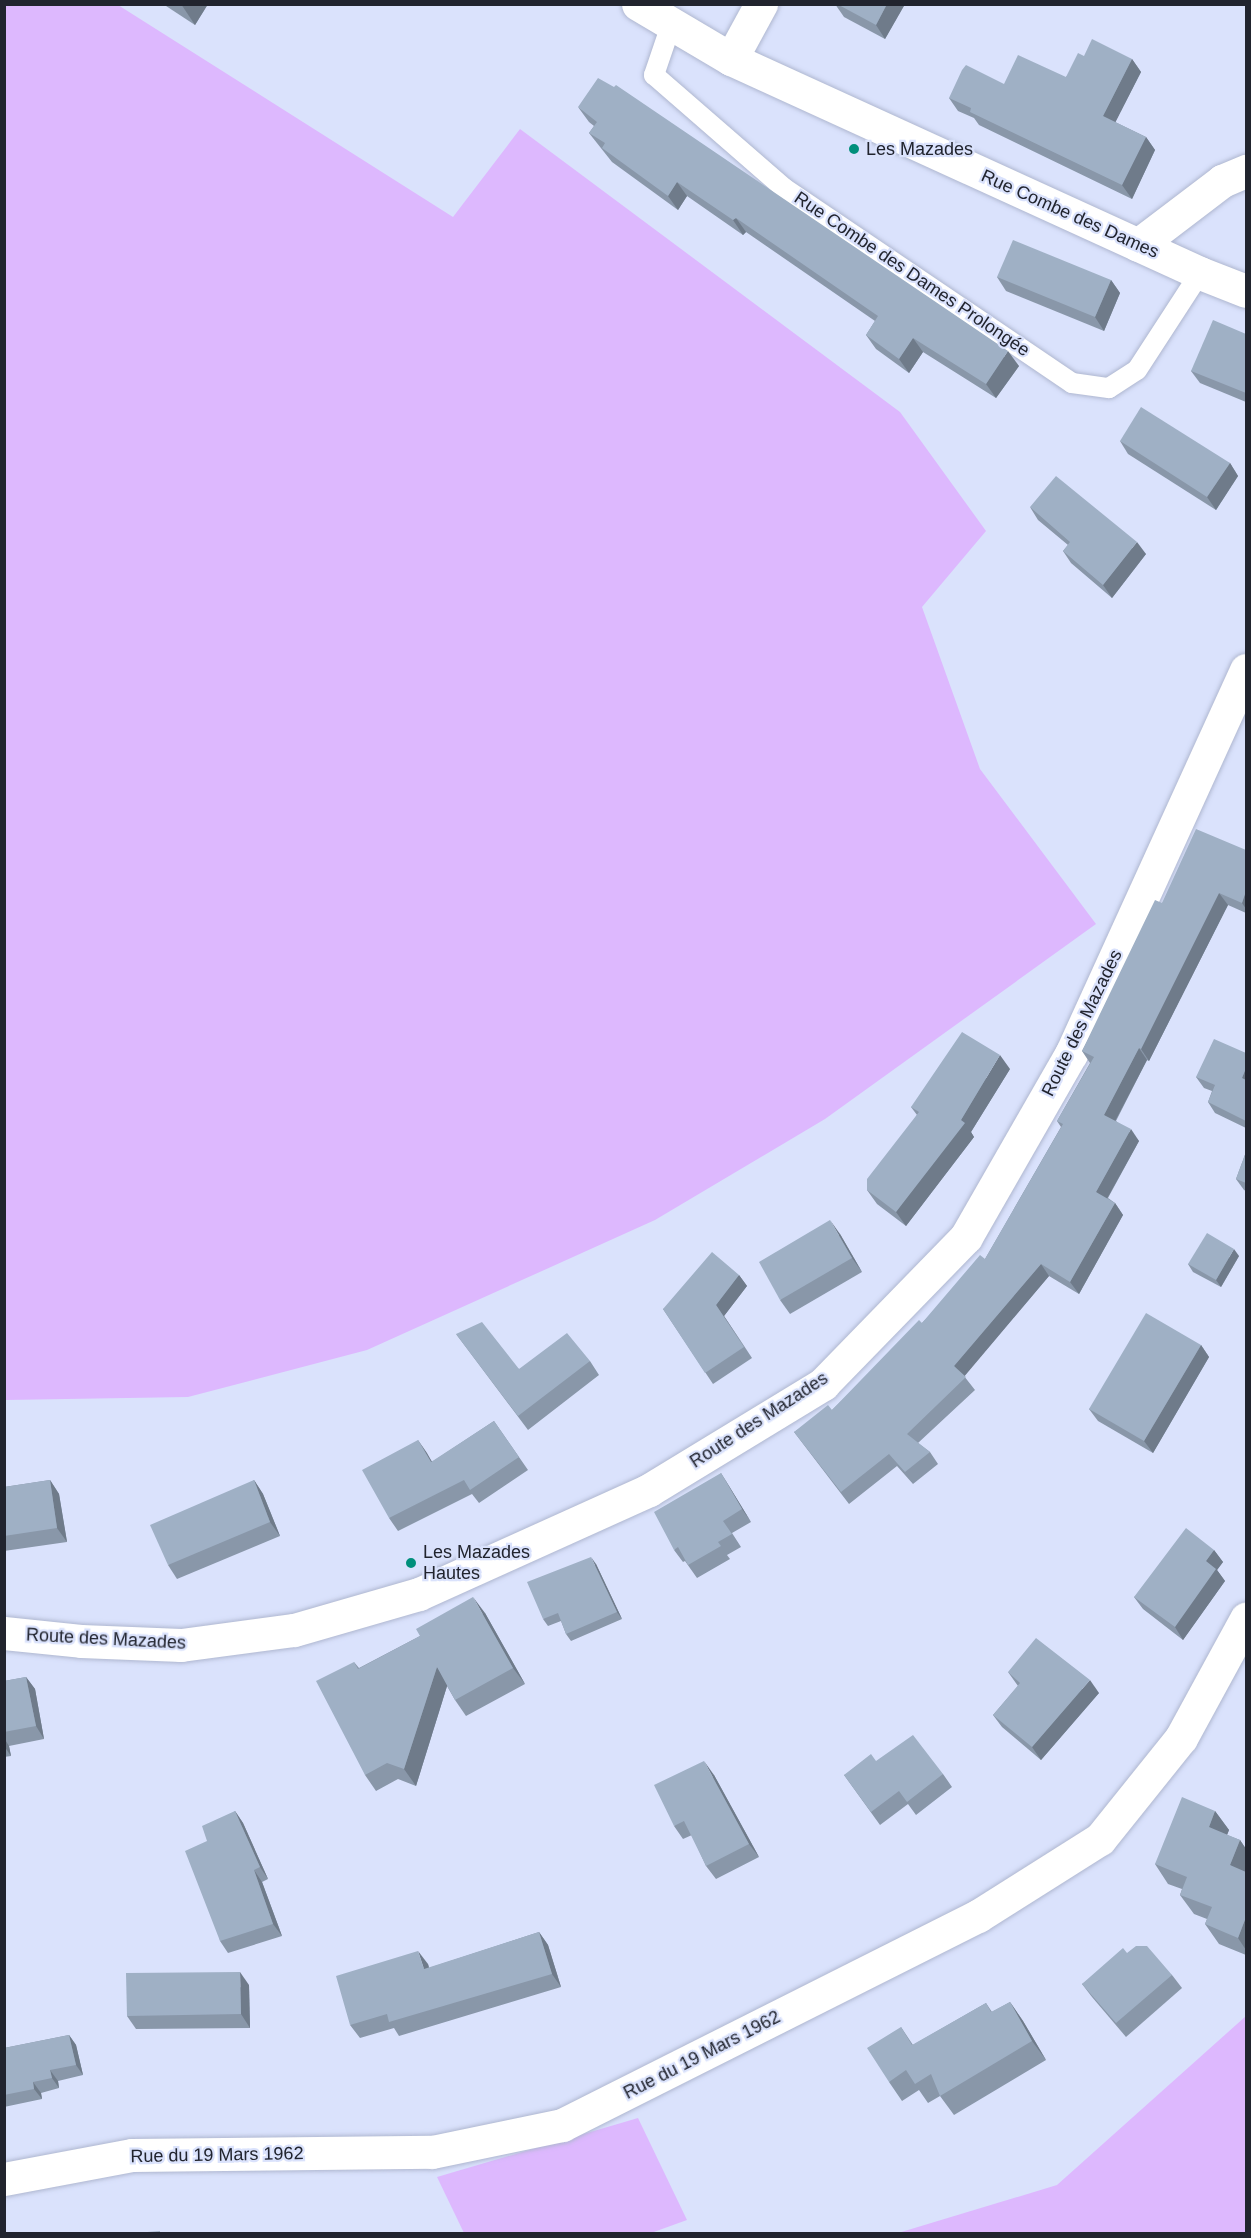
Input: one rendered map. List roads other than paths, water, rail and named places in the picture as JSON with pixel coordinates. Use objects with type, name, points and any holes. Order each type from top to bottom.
[{"type":"street","name":"Rue Combe des Dames","points":[[638,4],[731,59],[1200,273],[1246,291]]},
{"type":"street","points":[[731,59],[761,4]]},
{"type":"street","points":[[1138,245],[1222,181],[1246,171]]},
{"type":"street","name":"Route des Mazades","points":[[4,1633],[81,1641],[181,1645],[294,1630],[419,1594],[649,1490],[823,1384],[966,1237],[1071,1054],[1246,670]]},
{"type":"street","name":"Rue du 19 Mars 1962","points":[[4,2179],[132,2155],[432,2152],[562,2126],[978,1916],[1100,1839],[1181,1738],[1246,1619]]},
{"type":"lane","name":"Rue Combe des Dames Prolongée","points":[[671,25],[654,75],[784,188],[1072,383],[1109,388],[1137,370],[1200,273]]},
{"type":"place","name":"Les Mazades","points":[[854,149]]},
{"type":"place","name":"Les Mazades Hautes","points":[[411,1563]]}]
